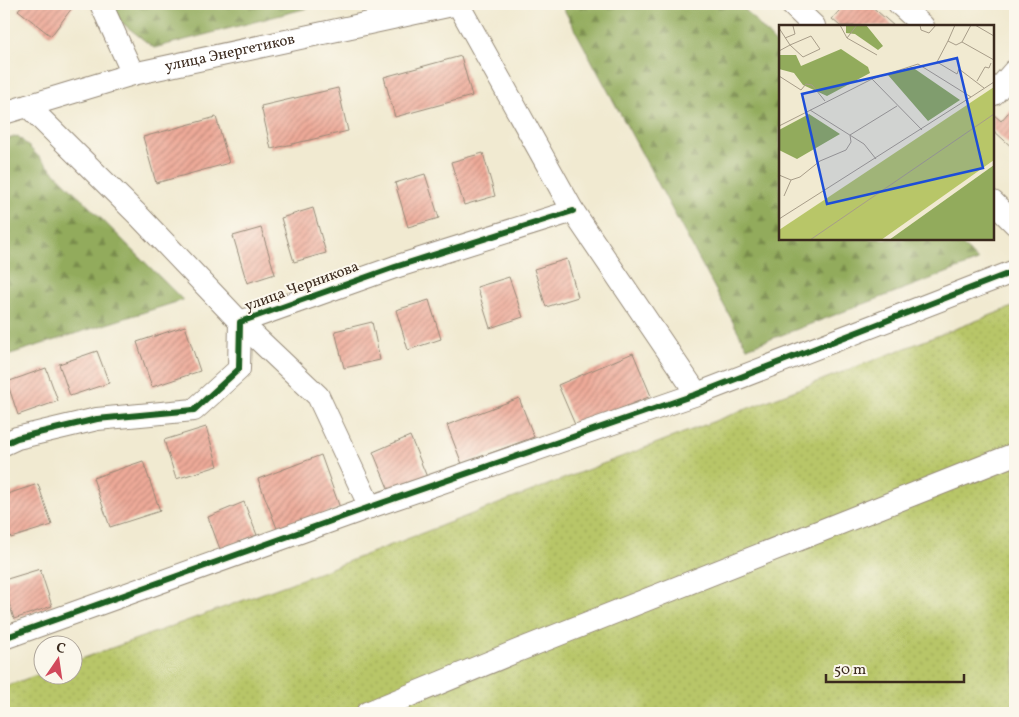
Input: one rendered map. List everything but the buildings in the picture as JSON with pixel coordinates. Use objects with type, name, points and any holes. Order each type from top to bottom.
[{"type":"street","points":[[101,4],[133,74]]},
{"type":"street","points":[[458,4],[573,211],[697,394]]},
{"type":"street","name":"улица Энергетиков","points":[[4,113],[133,74],[458,4]]},
{"type":"street","points":[[790,4],[813,25]]},
{"type":"street","points":[[899,4],[922,25]]},
{"type":"street","points":[[994,94],[1015,72]]},
{"type":"street","name":"улица Черникова","points":[[28,106],[140,217],[240,322],[318,396],[370,507]]},
{"type":"street","points":[[994,203],[1015,224]]},
{"type":"street","name":"улица Черникова","points":[[240,322],[395,267],[573,211]]},
{"type":"street","points":[[4,638],[370,507],[697,394],[1015,271]]},
{"type":"street","name":"улица Черникова","points":[[4,444],[17,438],[97,419],[194,410],[238,369],[240,322]]},
{"type":"street","points":[[367,713],[517,651],[1015,454]]},
{"type":"green space","points":[[98,4],[323,4],[154,48]]},
{"type":"green space","points":[[561,4],[740,4],[779,47],[779,240],[958,240],[978,261],[747,348]]},
{"type":"green space","points":[[18,136],[183,300],[4,356],[4,140]]},
{"type":"green space","points":[[1015,306],[1015,713],[4,713],[4,687],[32,677],[32,684],[82,684],[82,659],[305,578]]},
{"type":"cycle path","points":[[4,444],[17,438],[97,419],[194,410],[239,369],[240,322],[395,267],[573,211]]},
{"type":"cycle path","points":[[4,638],[370,507],[697,394],[1015,271]]}]
